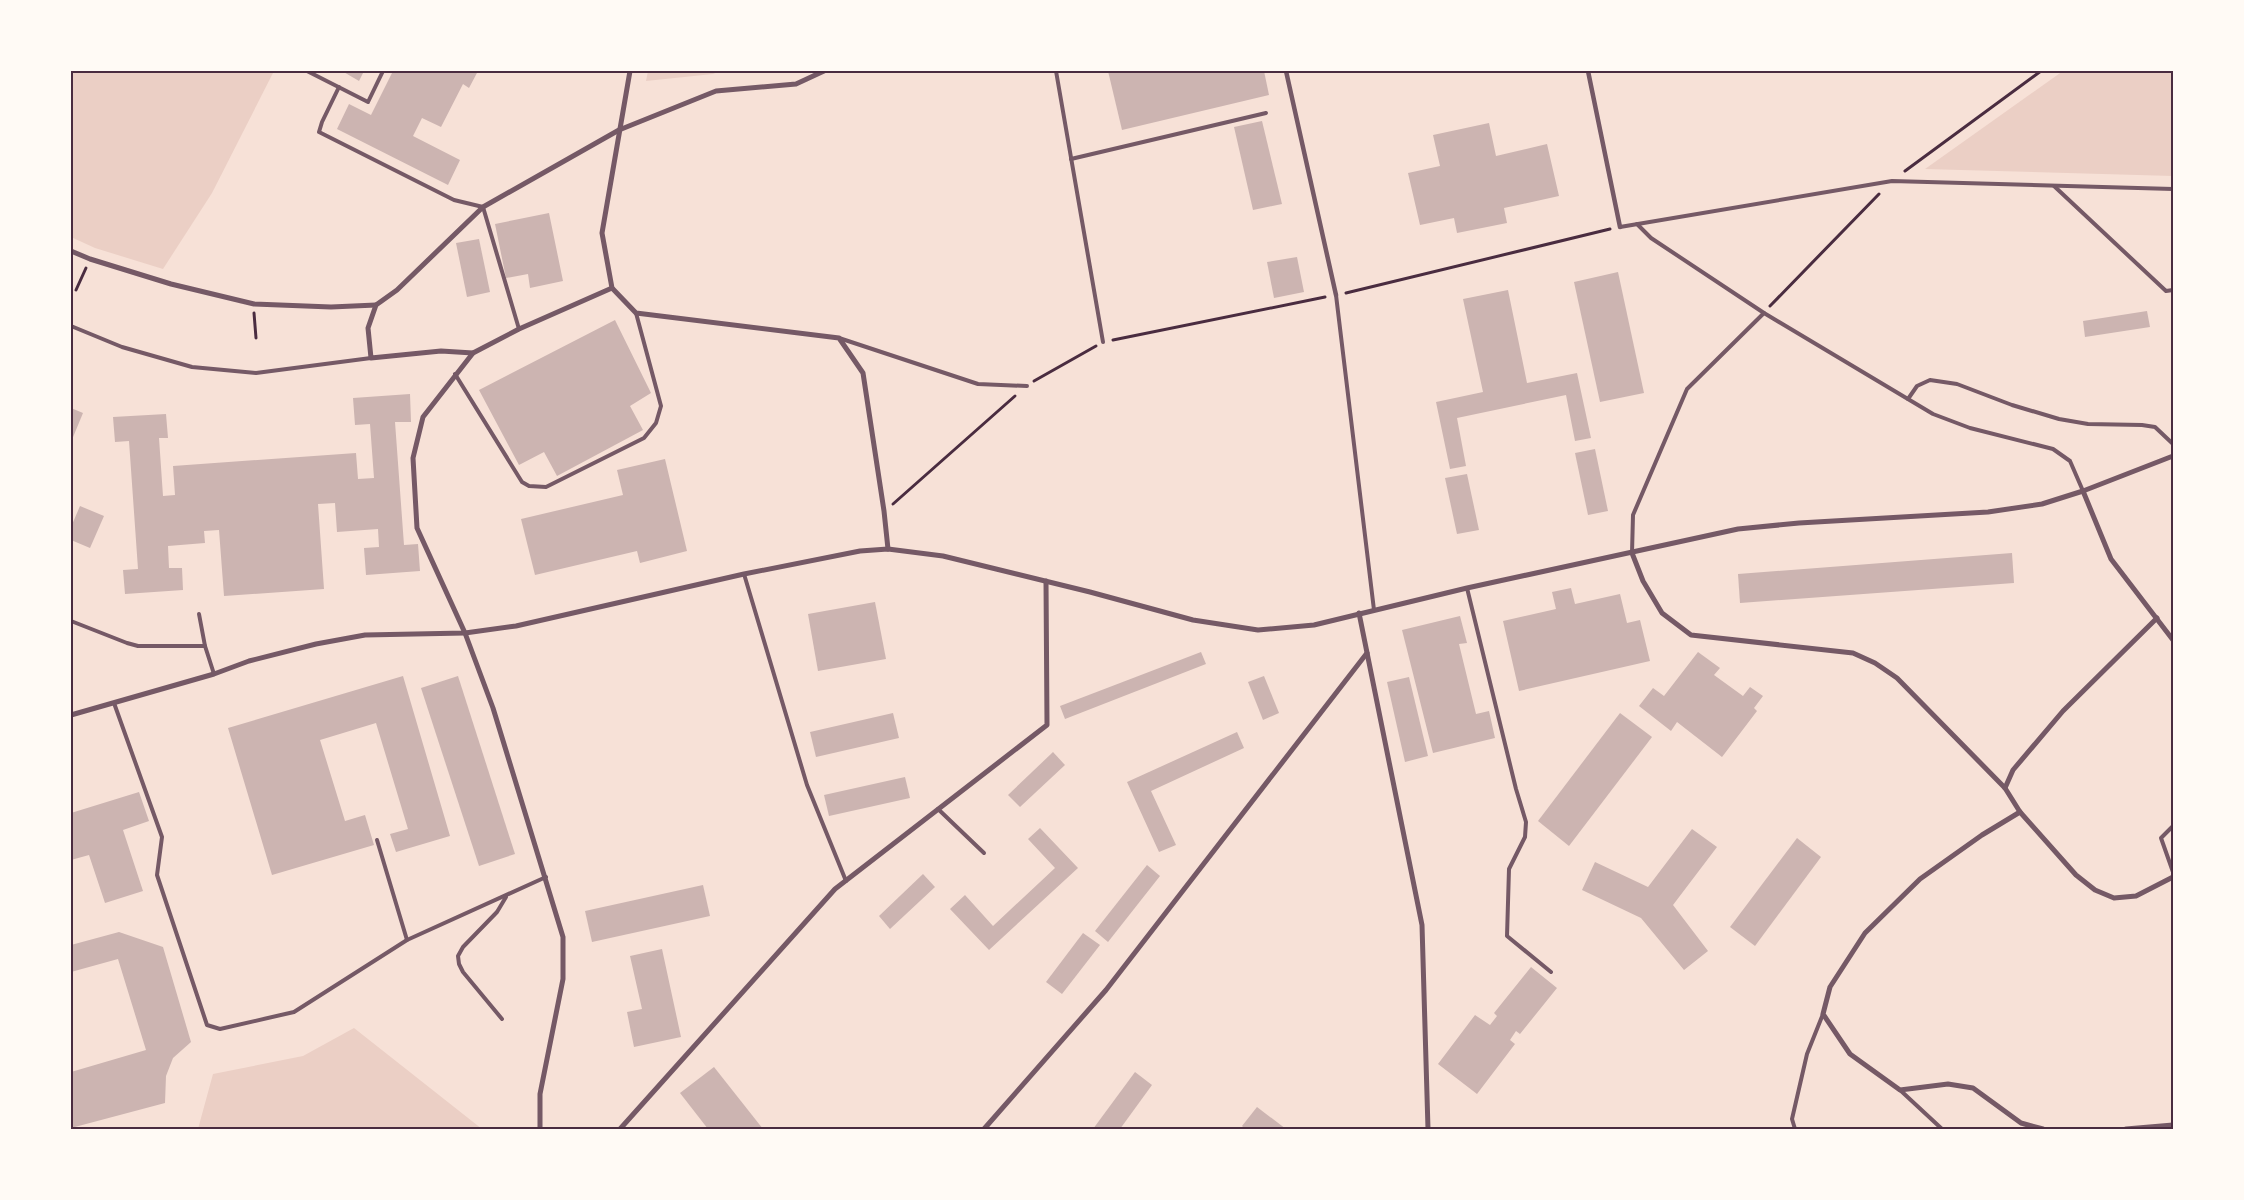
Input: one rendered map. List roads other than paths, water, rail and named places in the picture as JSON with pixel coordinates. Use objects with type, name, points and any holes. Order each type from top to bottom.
[{"type":"street","points":[[630,71],[602,233],[612,288],[636,313],[839,338],[863,372],[888,549]]},
{"type":"street","points":[[71,251],[90,259],[170,284],[254,304],[331,307],[376,305],[397,290],[484,207],[619,130],[716,91],[796,84],[824,71]]},
{"type":"street","points":[[1286,71],[1336,295]]},
{"type":"street","points":[[1588,71],[1620,227]]},
{"type":"street","points":[[540,1129],[540,1094],[563,979],[563,937],[493,708],[465,633],[417,528],[413,458],[423,417],[473,353],[519,329],[612,288]]},
{"type":"street","points":[[376,305],[368,328],[371,358],[441,351],[473,353]]},
{"type":"street","points":[[71,715],[214,674],[249,661],[316,644],[365,635],[465,633],[516,626],[744,574],[860,552],[888,549],[943,556],[1193,620],[1258,630],[1314,624],[1467,588],[1738,529],[1799,523],[1988,512],[2042,504],[2083,491],[2173,456]]},
{"type":"street","points":[[2083,491],[2110,559],[2173,640]]},
{"type":"street","points":[[1632,553],[1643,581],[1662,613],[1692,635],[1732,641],[1854,652],[1897,678],[2005,788],[2020,812],[2076,875],[2095,890],[2114,898],[2136,896],[2173,877]]},
{"type":"street","points":[[620,1129],[836,889],[1047,724],[1046,581]]},
{"type":"street","points":[[1359,613],[1422,925],[1428,1129]]},
{"type":"street","points":[[2005,788],[2013,770],[2063,711],[2157,618]]},
{"type":"street","points":[[984,1129],[1106,990],[1367,653]]},
{"type":"street","points":[[2020,812],[1982,835],[1920,878],[1865,933],[1830,987],[1823,1014],[1850,1054],[1900,1090],[1948,1084],[1973,1088],[2021,1123],[2044,1129]]},
{"type":"street","points":[[2126,1129],[2173,1124]]},
{"type":"lane","points":[[307,71],[368,102],[383,71]]},
{"type":"lane","points":[[1056,71],[1103,342]]},
{"type":"lane","points":[[339,87],[322,122],[320,132],[454,200],[484,207],[519,329]]},
{"type":"lane","points":[[1071,159],[1266,113]]},
{"type":"lane","points":[[1620,227],[1892,181],[2173,189]]},
{"type":"lane","points":[[2054,186],[2166,291],[2173,290]]},
{"type":"lane","points":[[1637,224],[1651,238],[1764,313],[1933,414],[1970,428],[2053,449],[2070,460],[2083,491]]},
{"type":"lane","points":[[1336,295],[1374,610]]},
{"type":"lane","points":[[455,374],[522,482],[528,486],[546,487],[644,438],[656,423],[661,406],[636,313]]},
{"type":"lane","points":[[1632,553],[1634,515],[1687,389],[1764,313]]},
{"type":"lane","points":[[71,326],[122,347],[192,367],[256,373],[371,358]]},
{"type":"lane","points":[[839,338],[978,384],[1027,386]]},
{"type":"lane","points":[[1908,399],[1918,386],[1930,380],[1957,384],[2012,405],[2060,419],[2088,424],[2156,427],[2173,444]]},
{"type":"lane","points":[[744,574],[807,786],[846,881]]},
{"type":"lane","points":[[1467,588],[1516,789],[1526,822],[1525,837],[1509,869],[1507,936],[1552,972]]},
{"type":"lane","points":[[199,614],[205,646],[214,674]]},
{"type":"lane","points":[[71,621],[127,644],[138,646],[205,646]]},
{"type":"lane","points":[[114,703],[162,837],[157,874],[207,1025],[220,1029],[294,1012],[407,940],[546,877]]},
{"type":"lane","points":[[938,809],[984,853]]},
{"type":"lane","points":[[2173,826],[2161,838],[2173,872]]},
{"type":"lane","points":[[377,840],[407,940]]},
{"type":"lane","points":[[502,1019],[463,972],[458,956],[468,941],[497,912],[506,896]]},
{"type":"lane","points":[[1795,1129],[1792,1119],[1807,1054],[1823,1014]]},
{"type":"lane","points":[[1900,1090],[1942,1129]]}]
